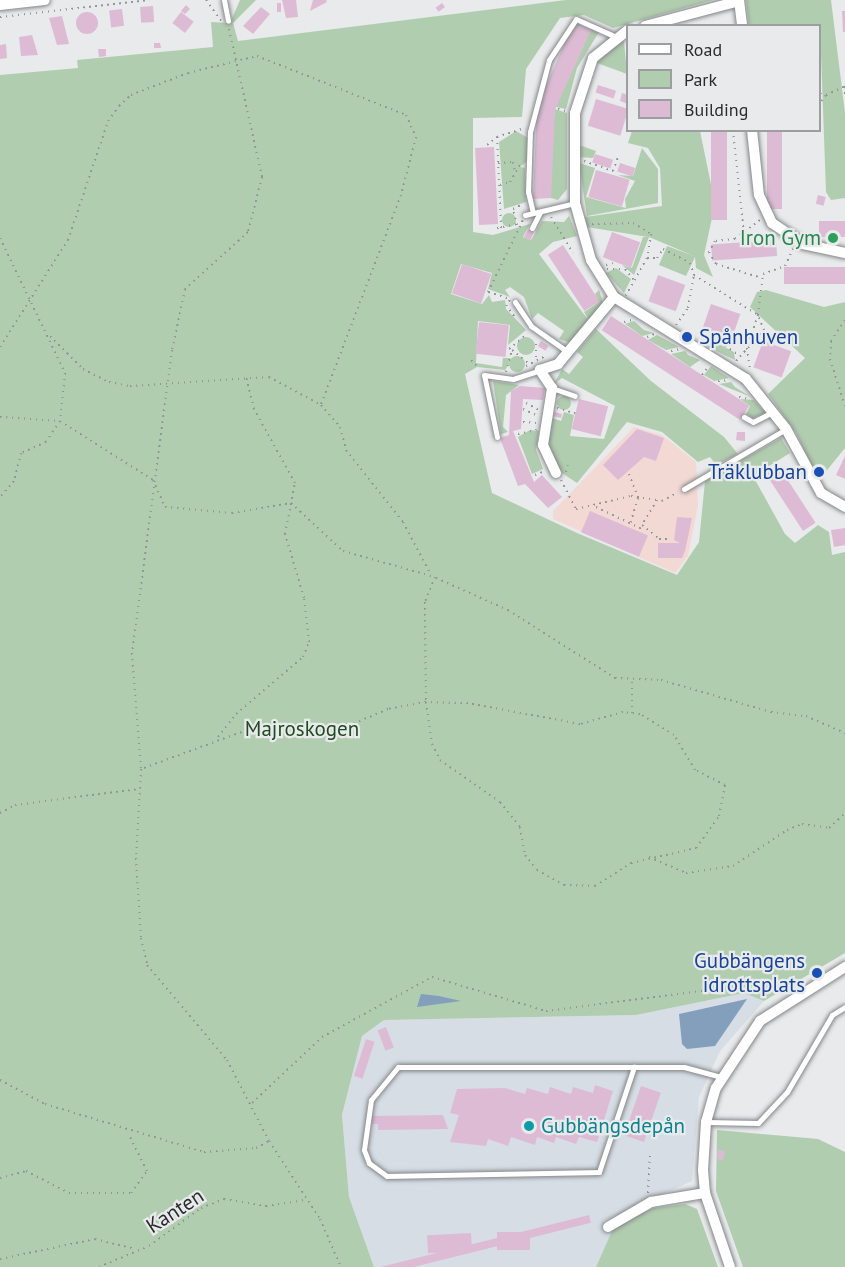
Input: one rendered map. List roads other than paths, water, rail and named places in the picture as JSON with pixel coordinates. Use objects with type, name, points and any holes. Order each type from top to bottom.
[{"type":"street","points":[[0,5],[45,0]]},
{"type":"street","points":[[653,24],[739,1],[742,24]]},
{"type":"street","points":[[626,30],[614,36],[593,58],[578,94],[573,141],[575,203],[591,260],[619,296],[671,333],[731,369],[774,411],[815,485],[845,507]]},
{"type":"street","points":[[752,132],[766,215],[795,241],[845,253]]},
{"type":"street","points":[[556,473],[546,456],[552,388],[540,370],[558,364],[619,296]]},
{"type":"street","points":[[730,1267],[705,1193],[706,1122],[721,1077],[759,1021],[798,994],[845,967]]},
{"type":"street","points":[[608,1227],[651,1202],[705,1193]]},
{"type":"lane","points":[[224,0],[228,21]]},
{"type":"lane","points":[[537,212],[531,203],[530,132],[549,60],[572,22],[580,18],[614,36]]},
{"type":"lane","points":[[525,215],[575,203]]},
{"type":"lane","points":[[532,228],[537,212]]},
{"type":"lane","points":[[515,302],[531,326],[568,353]]},
{"type":"lane","points":[[497,436],[484,375],[513,379],[540,370]]},
{"type":"lane","points":[[552,388],[575,396]]},
{"type":"lane","points":[[744,417],[753,422],[774,411]]},
{"type":"lane","points":[[684,489],[786,429]]},
{"type":"lane","points":[[706,1122],[741,1126],[758,1123],[787,1092],[832,1015],[845,1007]]},
{"type":"lane","points":[[634,1067],[599,1172],[387,1176],[369,1163],[364,1150],[371,1100],[398,1068],[634,1067],[684,1067],[721,1077]]},
{"type":"water","points":[[421,994],[439,996],[461,1001],[417,1007]]},
{"type":"water","points":[[747,999],[715,1046],[687,1049],[682,1044],[679,1014]]},
{"type":"place","name":"Iron Gym","points":[[833,238]]},
{"type":"place","name":"Spånhuven","points":[[687,337]]},
{"type":"place","name":"Träklubban","points":[[819,472]]},
{"type":"place","name":"Gubbängens idrottsplats","points":[[817,973]]},
{"type":"place","name":"Gubbängsdepån","points":[[529,1126]]},
{"type":"park label","name":"Majroskogen","points":[[302,729]]}]
